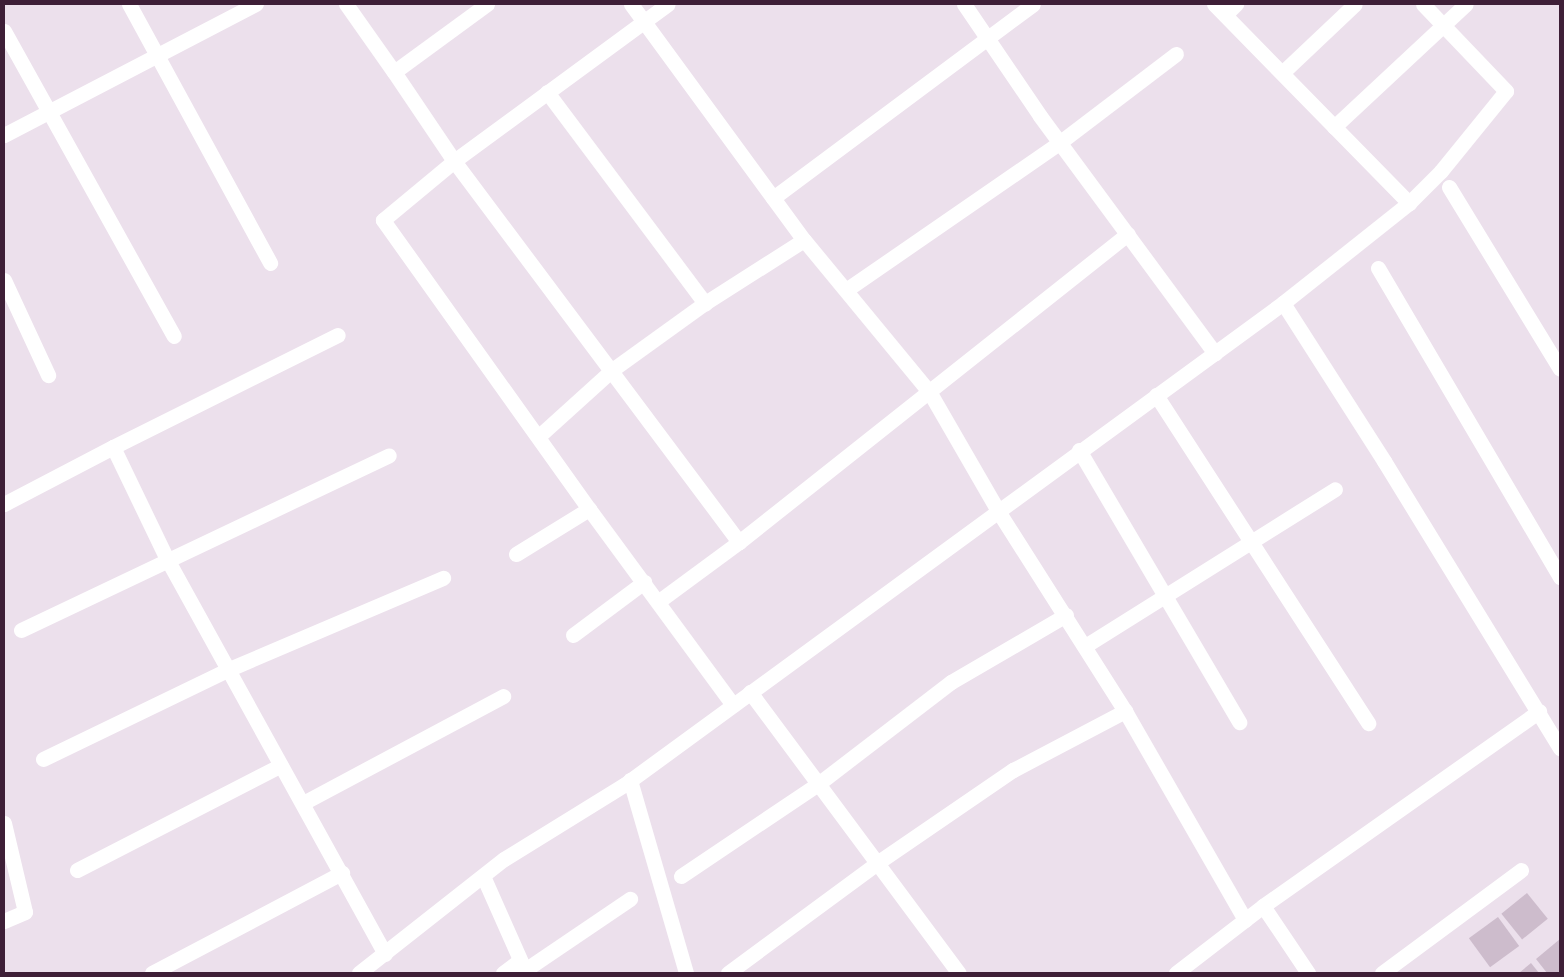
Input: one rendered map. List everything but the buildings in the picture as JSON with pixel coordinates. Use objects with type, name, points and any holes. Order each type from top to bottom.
[{"type":"street","points":[[128,4],[158,54],[270,263]]},
{"type":"street","points":[[4,135],[256,4]]},
{"type":"street","points":[[346,4],[454,161],[739,542]]},
{"type":"street","points":[[394,72],[487,4]]},
{"type":"street","points":[[631,4],[804,240],[930,393],[998,512],[1086,646],[1125,711],[1245,920]]},
{"type":"street","points":[[668,4],[643,20],[454,161],[383,220],[540,436],[588,509],[659,601],[733,704]]},
{"type":"street","points":[[964,4],[1059,143],[1215,353]]},
{"type":"street","points":[[773,198],[1033,4]]},
{"type":"street","points":[[1236,4],[1219,9],[1409,203]]},
{"type":"street","points":[[1282,73],[1355,4]]},
{"type":"street","points":[[359,973],[504,859],[630,780],[998,512],[1079,450],[1283,304],[1409,203],[1441,171],[1506,91],[1422,4]]},
{"type":"street","points":[[1334,126],[1466,4]]},
{"type":"street","points":[[4,31],[51,110],[174,336]]},
{"type":"street","points":[[846,290],[1059,143],[1176,54]]},
{"type":"street","points":[[547,92],[704,303]]},
{"type":"street","points":[[1449,187],[1560,369]]},
{"type":"street","points":[[659,601],[739,542],[930,393],[1128,234]]},
{"type":"street","points":[[540,436],[612,370],[704,303],[804,240]]},
{"type":"street","points":[[1378,268],[1560,577]]},
{"type":"street","points":[[4,280],[48,375]]},
{"type":"street","points":[[1283,304],[1539,711],[1560,748]]},
{"type":"street","points":[[4,504],[113,447],[338,335]]},
{"type":"street","points":[[1156,395],[1368,723]]},
{"type":"street","points":[[113,447],[167,559],[385,954]]},
{"type":"street","points":[[1079,450],[1167,596],[1239,722]]},
{"type":"street","points":[[22,630],[167,559],[389,455]]},
{"type":"street","points":[[1086,646],[1167,596],[1251,540],[1335,489]]},
{"type":"street","points":[[516,554],[588,509]]},
{"type":"street","points":[[43,759],[227,670],[443,578]]},
{"type":"street","points":[[573,635],[644,582]]},
{"type":"street","points":[[681,876],[818,784],[951,682],[1066,615]]},
{"type":"street","points":[[750,692],[958,973]]},
{"type":"street","points":[[303,803],[503,696]]},
{"type":"street","points":[[728,973],[876,863],[1013,770],[1125,711]]},
{"type":"street","points":[[1176,973],[1263,906],[1539,711]]},
{"type":"street","points":[[77,870],[281,765]]},
{"type":"street","points":[[630,780],[686,973]]},
{"type":"street","points":[[4,823],[25,912],[4,922]]},
{"type":"street","points":[[1382,973],[1521,870]]},
{"type":"street","points":[[152,973],[342,873]]},
{"type":"street","points":[[483,876],[524,968]]},
{"type":"street","points":[[503,973],[524,968],[630,898]]},
{"type":"street","points":[[1263,906],[1308,973]]}]
